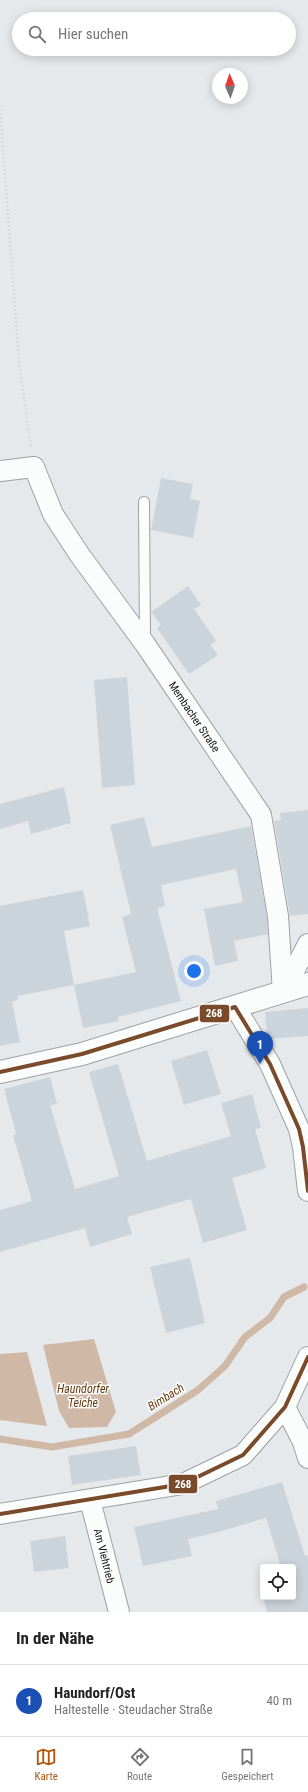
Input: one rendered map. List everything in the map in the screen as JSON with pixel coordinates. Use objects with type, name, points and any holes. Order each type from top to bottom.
[{"type":"street","points":[[0,471],[34,467]]},
{"type":"street","name":"Membacher Straße","points":[[34,467],[53,514],[79,554],[144,644],[261,815],[278,916],[282,992]]},
{"type":"street","points":[[282,992],[308,944]]},
{"type":"street","points":[[0,1072],[82,1054],[308,984]]},
{"type":"street","points":[[236,1007],[270,1064],[304,1130],[303,1147],[308,1191]]},
{"type":"street","points":[[0,1514],[183,1484],[243,1455],[285,1407],[308,1357]]},
{"type":"street","points":[[285,1407],[303,1442],[308,1458]]},
{"type":"street","name":"Am Viehtrieb","points":[[90,1500],[119,1612]]},
{"type":"lane","points":[[144,502],[144,644]]},
{"type":"path","points":[[0,110],[19,361],[34,467]]},
{"type":"water","name":"Haundorfer Teiche","points":[[94,1339],[116,1412],[107,1427],[69,1428],[59,1411],[43,1345]]},
{"type":"water","name":"Haundorfer Teiche","points":[[27,1352],[47,1426],[0,1420],[0,1354]]},
{"type":"building","points":[[161,478],[193,484],[190,499],[200,501],[193,538],[151,530]]},
{"type":"building","points":[[188,586],[201,605],[194,609],[216,641],[210,645],[218,655],[189,674],[157,628],[161,625],[151,612]]},
{"type":"building","points":[[127,677],[135,785],[102,788],[94,680]]},
{"type":"building","points":[[64,787],[71,823],[31,834],[28,821],[0,829],[0,804]]},
{"type":"building","points":[[308,810],[308,914],[290,916],[274,821],[281,820],[280,813]]},
{"type":"building","points":[[144,817],[152,847],[251,826],[267,917],[268,934],[234,941],[238,961],[215,966],[204,909],[243,902],[236,869],[161,885],[165,906],[157,908],[181,1001],[118,1017],[119,1021],[83,1028],[74,985],[136,972],[122,917],[131,914],[110,825]]},
{"type":"building","points":[[83,890],[90,926],[64,931],[74,985],[17,996],[18,1000],[12,1002],[20,1042],[0,1046],[0,906]]},
{"type":"building","points":[[308,1008],[308,1036],[268,1039],[265,1012]]},
{"type":"building","points":[[207,1050],[221,1094],[184,1105],[171,1061]]},
{"type":"building","points":[[118,1064],[147,1161],[231,1136],[221,1103],[252,1094],[261,1128],[255,1129],[266,1168],[232,1178],[247,1230],[203,1243],[191,1199],[127,1217],[132,1234],[90,1247],[85,1228],[0,1252],[0,1210],[32,1201],[13,1135],[16,1134],[4,1089],[50,1077],[57,1104],[50,1105],[75,1189],[119,1176],[89,1072]]},
{"type":"building","points":[[190,1258],[205,1323],[166,1333],[150,1267]]},
{"type":"building","points":[[136,1446],[141,1475],[72,1485],[68,1456]]},
{"type":"building","points":[[282,1482],[305,1556],[308,1555],[308,1612],[267,1612],[264,1600],[296,1600],[296,1564],[280,1564],[266,1518],[188,1539],[192,1556],[143,1566],[134,1527],[218,1509],[216,1501]]},
{"type":"building","points":[[65,1536],[69,1568],[34,1572],[30,1541]]},
{"type":"waterway","name":"Bimbach","points":[[0,1439],[52,1447],[129,1434],[198,1390],[225,1366],[245,1337],[270,1318],[284,1297],[304,1287]]},
{"type":"transit line","name":"268","points":[[0,1072],[82,1054],[235,1007],[270,1064],[299,1129],[303,1147],[308,1191]]},
{"type":"transit line","name":"268","points":[[0,1514],[183,1484],[243,1455],[285,1407],[308,1357]]},
{"type":"place","name":"Haundorf/Ost","points":[[260,1064]]}]
